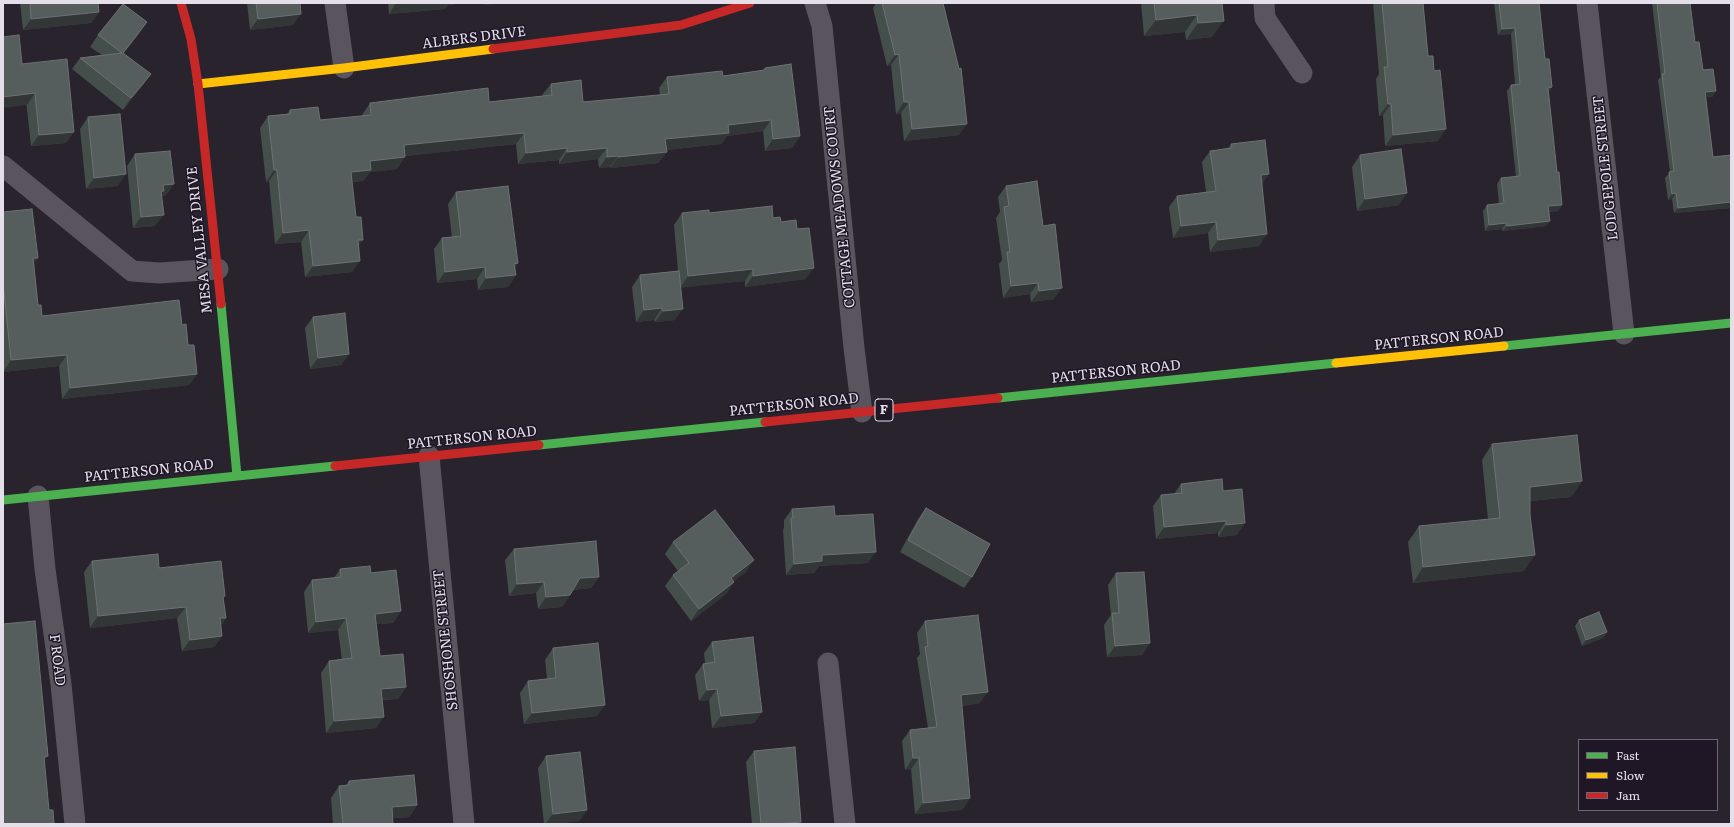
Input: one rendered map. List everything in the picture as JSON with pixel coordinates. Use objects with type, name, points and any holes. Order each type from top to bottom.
[{"type":"main road","name":"MESA VALLEY DRIVE","points":[[181,3],[191,40],[198,84],[218,269],[237,476]]},
{"type":"main road","name":"ALBERS DRIVE","points":[[198,84],[344,68],[681,25],[750,3]]},
{"type":"main road","name":"PATTERSON ROAD","points":[[3,500],[1731,323]]},
{"type":"street","points":[[335,3],[344,68]]},
{"type":"street","name":"COTTAGE MEADOWS COURT","points":[[815,3],[822,26],[862,412]]},
{"type":"street","points":[[1264,3],[1265,18],[1287,54],[1302,73]]},
{"type":"street","name":"LODGEPOLE STREET","points":[[1587,3],[1624,334]]},
{"type":"street","points":[[3,166],[132,271],[159,273],[218,269]]},
{"type":"street","name":"SHOSHONE STREET","points":[[429,456],[464,824]]},
{"type":"street","name":"F ROAD","points":[[38,496],[45,569],[61,684],[75,824]]},
{"type":"street","points":[[828,663],[845,824]]},
{"type":"building","points":[[30,3],[98,3],[99,12],[31,19]]},
{"type":"building","points":[[256,3],[300,3],[301,14],[258,19]]},
{"type":"building","points":[[882,3],[943,3],[959,69],[961,68],[967,124],[912,129],[909,102],[904,102],[899,54],[895,55]]},
{"type":"building","points":[[1154,3],[1222,3],[1224,21],[1198,23],[1197,15],[1156,20]]},
{"type":"building","points":[[1382,3],[1423,3],[1428,56],[1433,56],[1434,71],[1440,70],[1446,129],[1393,135],[1391,104],[1388,104],[1384,67],[1388,67]]},
{"type":"building","points":[[1499,3],[1539,3],[1545,59],[1549,59],[1552,87],[1548,88],[1562,205],[1548,206],[1550,221],[1507,226],[1506,223],[1489,225],[1487,205],[1504,203],[1501,178],[1520,176],[1511,85],[1520,84],[1515,28],[1502,29]]},
{"type":"building","points":[[1657,3],[1690,3],[1695,42],[1699,42],[1703,70],[1713,69],[1716,91],[1705,92],[1713,157],[1731,155],[1731,202],[1678,208],[1676,193],[1672,194],[1669,172],[1674,171],[1662,74],[1665,74]]},
{"type":"building","points":[[123,4],[147,22],[123,53],[151,74],[131,98],[80,58],[122,53],[98,35]]},
{"type":"building","points":[[19,35],[22,64],[67,59],[74,132],[39,135],[35,93],[3,97],[3,37]]},
{"type":"building","points":[[791,64],[800,136],[773,139],[771,120],[728,125],[729,133],[665,139],[667,152],[618,157],[607,157],[607,148],[567,152],[567,148],[526,153],[524,133],[404,145],[405,157],[370,161],[371,170],[351,172],[356,217],[361,217],[363,240],[358,240],[360,261],[313,266],[309,230],[283,233],[277,170],[274,170],[268,116],[290,114],[290,110],[318,107],[320,120],[371,115],[370,103],[488,88],[489,102],[552,95],[551,84],[581,80],[583,102],[669,94],[667,77],[722,71],[723,76],[765,70],[765,68]]},
{"type":"building","points":[[120,114],[126,174],[94,178],[88,117]]},
{"type":"building","points":[[1265,140],[1269,174],[1261,175],[1267,234],[1218,240],[1216,222],[1181,226],[1177,196],[1216,191],[1210,151],[1232,148],[1231,144]]},
{"type":"building","points":[[1401,149],[1407,193],[1365,199],[1360,155]]},
{"type":"building","points":[[170,151],[174,184],[163,185],[164,191],[161,191],[164,215],[141,217],[135,154]]},
{"type":"building","points":[[1037,181],[1043,226],[1055,224],[1062,288],[1039,291],[1038,283],[1011,286],[1007,252],[1010,252],[1004,207],[1009,206],[1006,186]]},
{"type":"building","points":[[508,186],[518,263],[514,264],[516,275],[486,278],[485,267],[445,272],[442,238],[461,236],[456,192]]},
{"type":"building","points":[[772,206],[773,218],[780,217],[781,222],[796,220],[797,229],[809,228],[814,268],[753,276],[753,269],[688,276],[682,213],[709,210],[709,213]]},
{"type":"building","points":[[32,209],[38,258],[33,258],[38,305],[41,305],[42,316],[179,300],[182,325],[186,324],[188,345],[194,345],[197,374],[70,388],[67,355],[11,360],[3,282],[3,212]]},
{"type":"building","points":[[679,271],[683,309],[663,311],[662,308],[644,310],[640,275]]},
{"type":"building","points":[[345,313],[349,354],[318,358],[313,317]]},
{"type":"building","points":[[1577,435],[1582,481],[1530,487],[1530,515],[1535,555],[1423,567],[1419,526],[1500,518],[1492,444]]},
{"type":"building","points":[[1222,479],[1223,491],[1242,489],[1245,523],[1226,525],[1226,521],[1164,527],[1161,495],[1182,493],[1181,484]]},
{"type":"building","points":[[834,506],[835,516],[873,514],[876,552],[822,555],[822,561],[794,564],[791,518],[793,518],[792,509]]},
{"type":"building","points":[[926,508],[990,544],[972,577],[908,540]]},
{"type":"building","points":[[715,510],[754,560],[731,578],[734,582],[699,609],[673,575],[689,563],[673,542]]},
{"type":"building","points":[[596,541],[599,577],[580,578],[570,595],[546,597],[544,582],[517,584],[514,549]]},
{"type":"building","points":[[158,554],[159,568],[221,561],[226,618],[220,618],[222,636],[190,640],[186,607],[98,616],[92,561]]},
{"type":"building","points":[[370,566],[371,573],[396,570],[401,611],[375,614],[380,656],[403,654],[406,687],[381,689],[384,717],[334,721],[329,661],[352,658],[346,618],[316,622],[312,580],[341,577],[340,569]]},
{"type":"building","points":[[1144,572],[1150,643],[1115,646],[1112,613],[1119,613],[1116,573]]},
{"type":"building","points":[[1599,612],[1607,632],[1586,640],[1579,620]]},
{"type":"building","points":[[978,615],[988,692],[961,695],[970,798],[923,803],[919,758],[913,758],[910,730],[937,727],[925,647],[928,646],[925,621]]},
{"type":"building","points":[[35,621],[48,756],[44,757],[49,810],[53,810],[54,824],[3,824],[3,624]]},
{"type":"building","points":[[753,637],[762,712],[721,716],[717,689],[707,690],[703,664],[715,662],[712,642]]},
{"type":"building","points":[[598,643],[605,705],[532,713],[528,681],[556,678],[553,648]]},
{"type":"building","points":[[795,747],[801,822],[761,824],[754,751]]},
{"type":"building","points":[[580,752],[587,810],[553,814],[546,756]]},
{"type":"building","points":[[414,775],[417,805],[392,807],[393,824],[343,824],[339,786],[349,785],[349,781]]},
{"type":"traffic: fast","points":[[221,304],[237,476]]},
{"type":"traffic: fast","points":[[1504,346],[1731,323]]},
{"type":"traffic: fast","points":[[998,398],[1336,363]]},
{"type":"traffic: fast","points":[[539,445],[765,422]]},
{"type":"traffic: fast","points":[[3,500],[335,466]]},
{"type":"traffic: slow","points":[[198,84],[344,68],[493,49]]},
{"type":"traffic: slow","points":[[1336,363],[1504,346]]},
{"type":"traffic: jam","points":[[181,3],[191,39],[198,84],[221,304]]},
{"type":"traffic: jam","points":[[493,49],[681,25],[750,3]]},
{"type":"traffic: jam","points":[[765,422],[998,398]]},
{"type":"traffic: jam","points":[[335,466],[539,445]]}]
